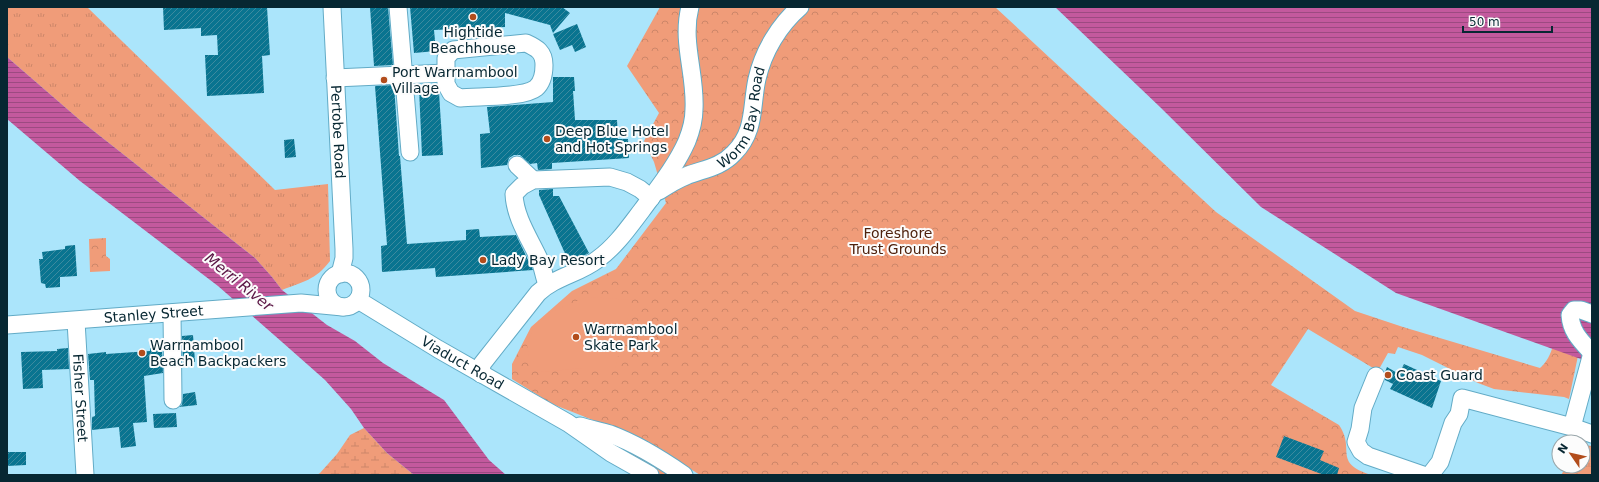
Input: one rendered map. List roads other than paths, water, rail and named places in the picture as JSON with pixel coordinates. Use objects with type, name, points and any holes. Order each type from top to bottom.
[{"type":"street","name":"Pertobe Road","points":[[332,7],[344,258],[340,277]]},
{"type":"street","points":[[398,7],[410,152]]},
{"type":"street","name":"Worm Bay Road","points":[[481,374],[482,364],[538,293],[547,284],[588,265],[607,252],[620,239],[652,196],[685,144],[692,128],[694,109],[693,89],[686,39],[690,7]]},
{"type":"street","name":"Worm Bay Road","points":[[652,196],[675,181],[726,161],[743,142],[751,126],[755,91],[760,68],[779,30],[791,15],[800,7]]},
{"type":"street","points":[[526,43],[537,48],[544,59],[544,76],[537,87],[526,93],[460,98],[451,93],[446,84],[446,73],[446,58],[453,50],[526,43]]},
{"type":"street","points":[[335,78],[446,73]]},
{"type":"street","points":[[685,144],[685,162],[693,169],[703,171]]},
{"type":"street","points":[[517,165],[533,180]]},
{"type":"street","points":[[547,284],[541,263],[520,220],[514,204],[514,194],[522,186],[533,180],[610,176],[619,178],[652,196]]},
{"type":"street","points":[[340,277],[360,282],[362,291],[351,304],[333,303],[330,299],[327,288],[340,277]]},
{"type":"street","name":"Stanley Street","points":[[301,303],[317,296],[340,277]]},
{"type":"street","name":"Stanley Street","points":[[7,325],[301,303],[351,304]]},
{"type":"street","name":"Viaduct Road","points":[[351,304],[568,423],[611,453],[650,475]]},
{"type":"street","points":[[1572,427],[1592,353],[1574,333],[1570,316],[1574,310],[1581,310],[1592,314]]},
{"type":"street","points":[[172,313],[173,400]]},
{"type":"street","name":"Fisher Street","points":[[76,321],[85,475]]},
{"type":"street","points":[[1376,376],[1363,408],[1360,429],[1356,442],[1360,450],[1368,456],[1424,475]]},
{"type":"street","points":[[1430,475],[1440,462],[1453,423],[1459,414],[1462,398],[1572,427],[1592,434]]},
{"type":"street","name":"Viaduct Road","points":[[568,423],[616,437],[654,455],[684,475]]},
{"type":"water","points":[[1055,7],[1592,7],[1592,363],[1396,293],[1261,207],[1160,107]]},
{"type":"water","name":"Merri River","points":[[7,57],[81,121],[255,258],[282,290],[327,325],[355,341],[383,363],[444,400],[489,460],[506,475],[414,475],[387,453],[364,428],[351,409],[325,380],[282,342],[218,286],[80,181],[7,119]]},
{"type":"place","name":"Hightide Beachhouse","points":[[473,17]]},
{"type":"place","name":"Port Warrnambool Village","points":[[384,80]]},
{"type":"place","name":"Deep Blue Hotel and Hot Springs","points":[[547,139]]},
{"type":"place","name":"Lady Bay Resort","points":[[483,260]]},
{"type":"place","name":"Warrnambool Skate Park","points":[[576,337]]},
{"type":"place","name":"Warrnambool Beach Backpackers","points":[[142,353]]},
{"type":"place","name":"Coast Guard","points":[[1388,375]]},
{"type":"park label","name":"Foreshore Trust Grounds","points":[[898,242]]}]
